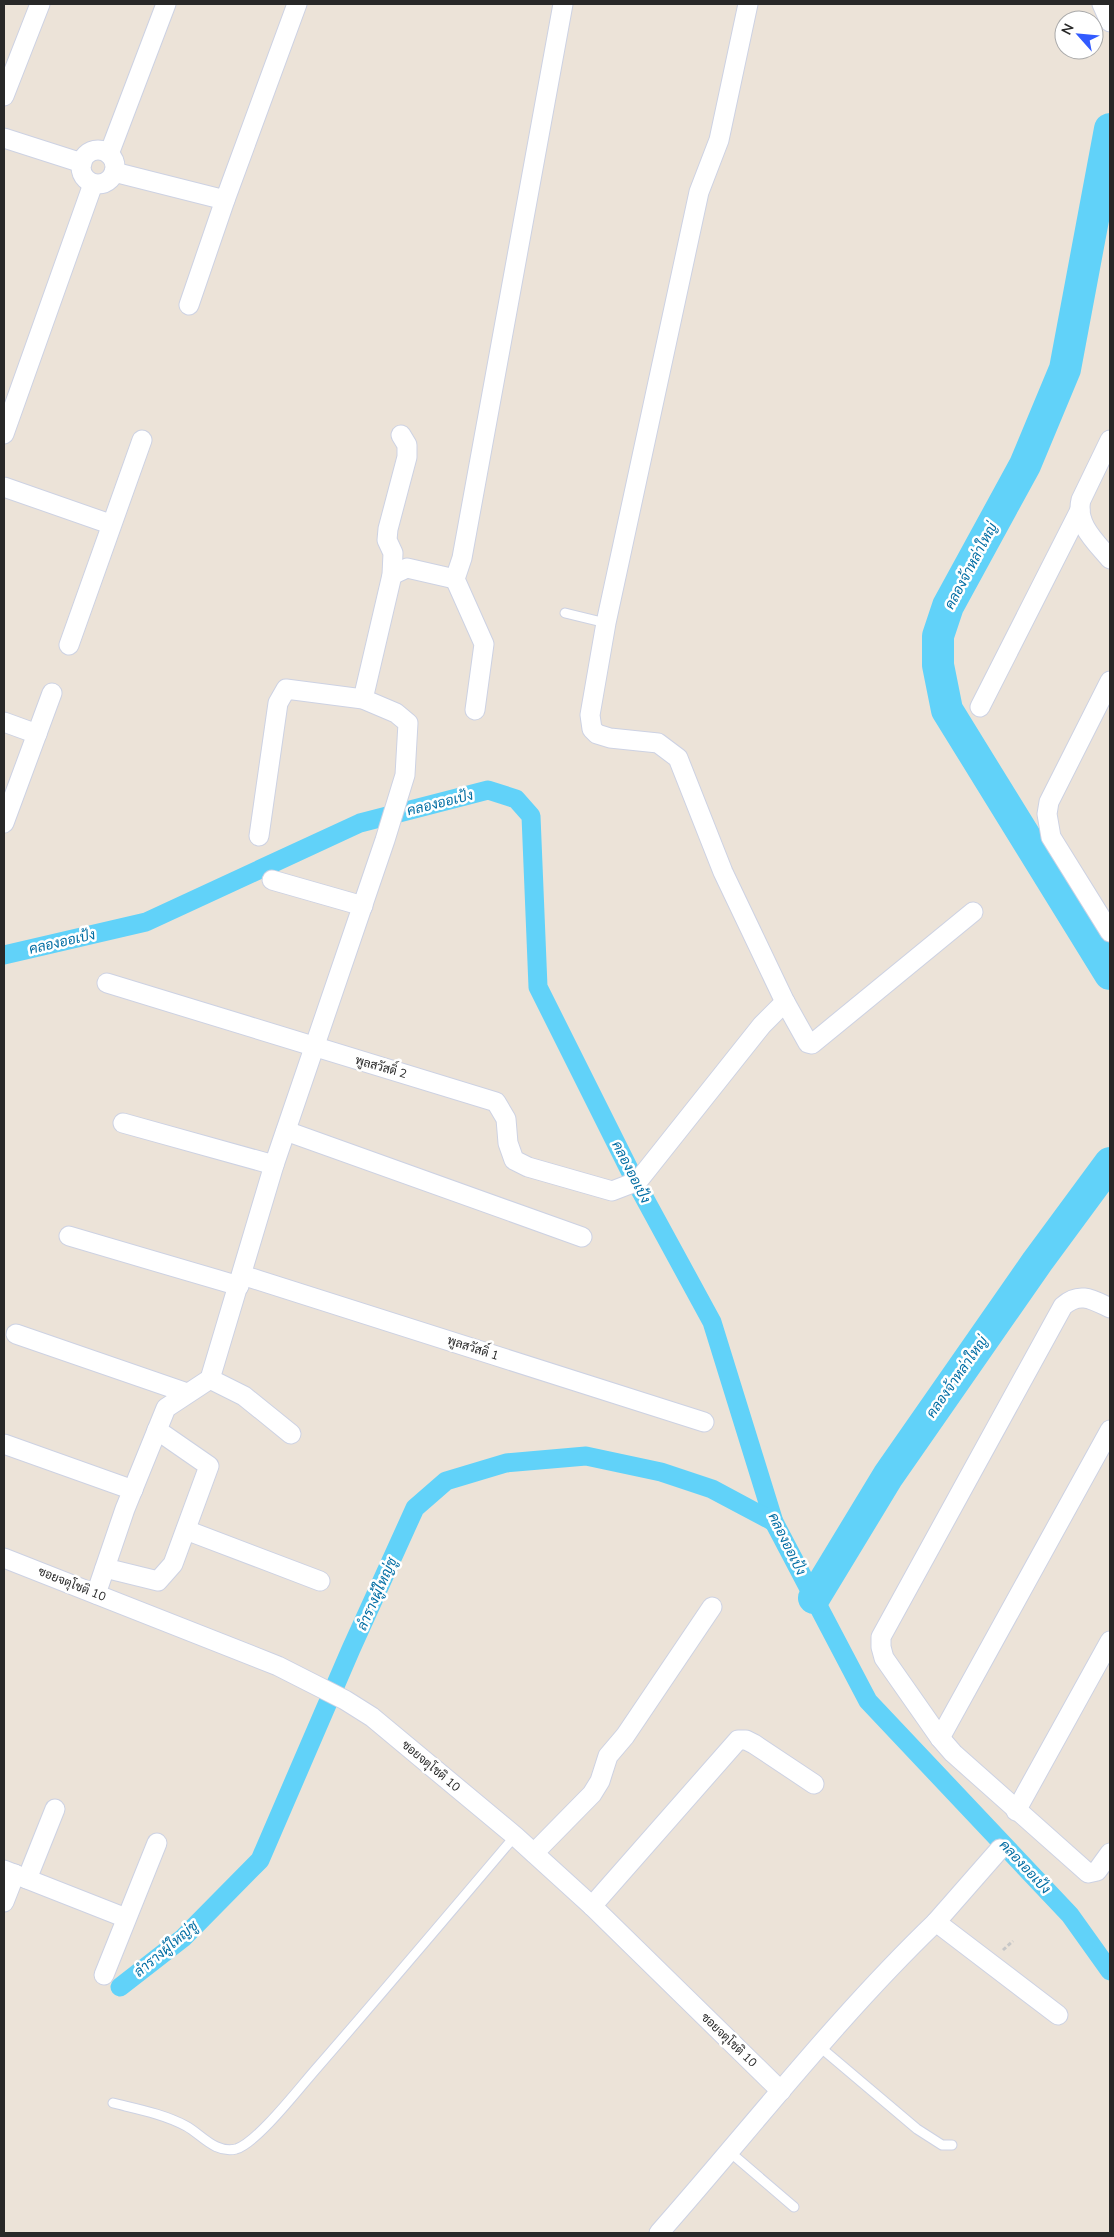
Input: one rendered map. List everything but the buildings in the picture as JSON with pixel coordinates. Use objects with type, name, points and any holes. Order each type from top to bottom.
[{"type":"street","points":[[4,96],[40,4]]},
{"type":"street","points":[[109,154],[166,4]]},
{"type":"street","points":[[189,305],[225,200],[297,4]]},
{"type":"street","points":[[475,710],[484,644],[455,579],[462,558],[562,4]]},
{"type":"street","points":[[748,4],[719,140],[699,192],[606,623],[590,715],[592,729],[597,734],[610,738],[658,743],[678,758],[723,872],[785,1002],[808,1044],[812,1044],[973,912]]},
{"type":"street","points":[[1102,4],[1110,22]]},
{"type":"street","points":[[4,138],[82,163]]},
{"type":"street","points":[[96,150],[109,154],[113,159],[114,172],[106,182],[93,184],[83,176],[82,163],[90,152],[96,150]]},
{"type":"street","points":[[114,172],[225,200]]},
{"type":"street","points":[[4,434],[93,184]]},
{"type":"street","points":[[363,699],[392,575],[393,553],[387,540],[388,529],[407,457],[407,444],[401,435]]},
{"type":"street","points":[[69,645],[110,524],[142,440]]},
{"type":"street","points":[[1110,440],[1081,500],[1080,510],[1084,527],[1110,559]]},
{"type":"street","points":[[4,487],[110,524]]},
{"type":"street","points":[[980,707],[1080,510]]},
{"type":"street","points":[[392,575],[407,568],[455,579]]},
{"type":"street","points":[[1109,923],[1051,837],[1047,814],[1050,802],[1110,681]]},
{"type":"street","points":[[96,1594],[133,1490],[166,1408],[210,1378],[274,1165],[363,906],[405,775],[408,723],[396,713],[363,699],[290,689],[283,693],[278,703],[259,836]]},
{"type":"street","points":[[4,823],[52,693]]},
{"type":"street","points":[[4,722],[37,734]]},
{"type":"street","points":[[272,880],[363,906]]},
{"type":"street","name":"พูลสวัสดิ์ 2","points":[[107,983],[496,1102],[506,1119],[508,1143],[514,1160],[528,1167],[612,1191],[638,1181],[762,1025],[785,1002]]},
{"type":"street","points":[[123,1123],[274,1165]]},
{"type":"street","points":[[286,1130],[582,1236]]},
{"type":"street","name":"พูลสวัสดิ์ 1","points":[[69,1236],[240,1280],[704,1422]]},
{"type":"street","points":[[1110,1308],[1086,1296],[1069,1300],[1063,1306],[880,1637],[884,1658],[940,1738],[954,1753],[1016,1811],[1088,1873],[1097,1871],[1110,1853]]},
{"type":"street","points":[[16,1334],[187,1393]]},
{"type":"street","points":[[210,1378],[244,1396],[291,1434]]},
{"type":"street","points":[[105,1568],[158,1580],[173,1564],[186,1530],[209,1466],[157,1430]]},
{"type":"street","points":[[940,1738],[1110,1430]]},
{"type":"street","points":[[4,1444],[133,1490]]},
{"type":"street","points":[[186,1530],[320,1581]]},
{"type":"street","name":"ซอยจตุโชติ 10","points":[[4,1558],[278,1666],[372,1717],[516,1836],[592,1906],[781,2091]]},
{"type":"street","points":[[534,1853],[592,1794],[600,1781],[608,1756],[625,1736],[712,1608]]},
{"type":"street","points":[[1016,1811],[1110,1641]]},
{"type":"street","points":[[592,1906],[738,1740],[746,1740],[754,1744],[814,1784]]},
{"type":"street","points":[[4,1902],[15,1874],[55,1809]]},
{"type":"street","points":[[104,1974],[157,1843]]},
{"type":"street","points":[[659,2233],[820,2047],[914,1942],[936,1922],[1000,1849]]},
{"type":"street","points":[[15,1874],[126,1918]]},
{"type":"street","points":[[936,1922],[1058,2015]]},
{"type":"lane","points":[[565,613],[606,623]]},
{"type":"lane","points":[[113,2104],[146,2111],[186,2126],[210,2144],[223,2149],[236,2149],[250,2140],[279,2111],[392,1982],[516,1836]]},
{"type":"lane","points":[[820,2047],[916,2129],[942,2145],[952,2145]]},
{"type":"lane","points":[[731,2152],[794,2207]]},
{"type":"waterway","name":"คลองจ้าหล่าใหญ่","points":[[1110,129],[1065,369],[1025,465],[948,606],[938,636],[938,665],[947,710],[1110,974]]},
{"type":"waterway","name":"คลองออเป้ง","points":[[4,955],[146,922],[360,823],[488,790],[516,799],[531,816],[538,987],[633,1177],[712,1322],[774,1522],[868,1701],[1070,1915],[1110,1971]]},
{"type":"waterway","name":"คลองจ้าหล่าใหญ่","points":[[814,1598],[888,1476],[1037,1262],[1110,1163]]},
{"type":"waterway","name":"ลำรางผู้ใหญ่ชู","points":[[120,1987],[183,1938],[260,1860],[351,1649],[415,1508],[446,1481],[506,1463],[586,1456],[661,1472],[712,1489],[774,1522]]}]
